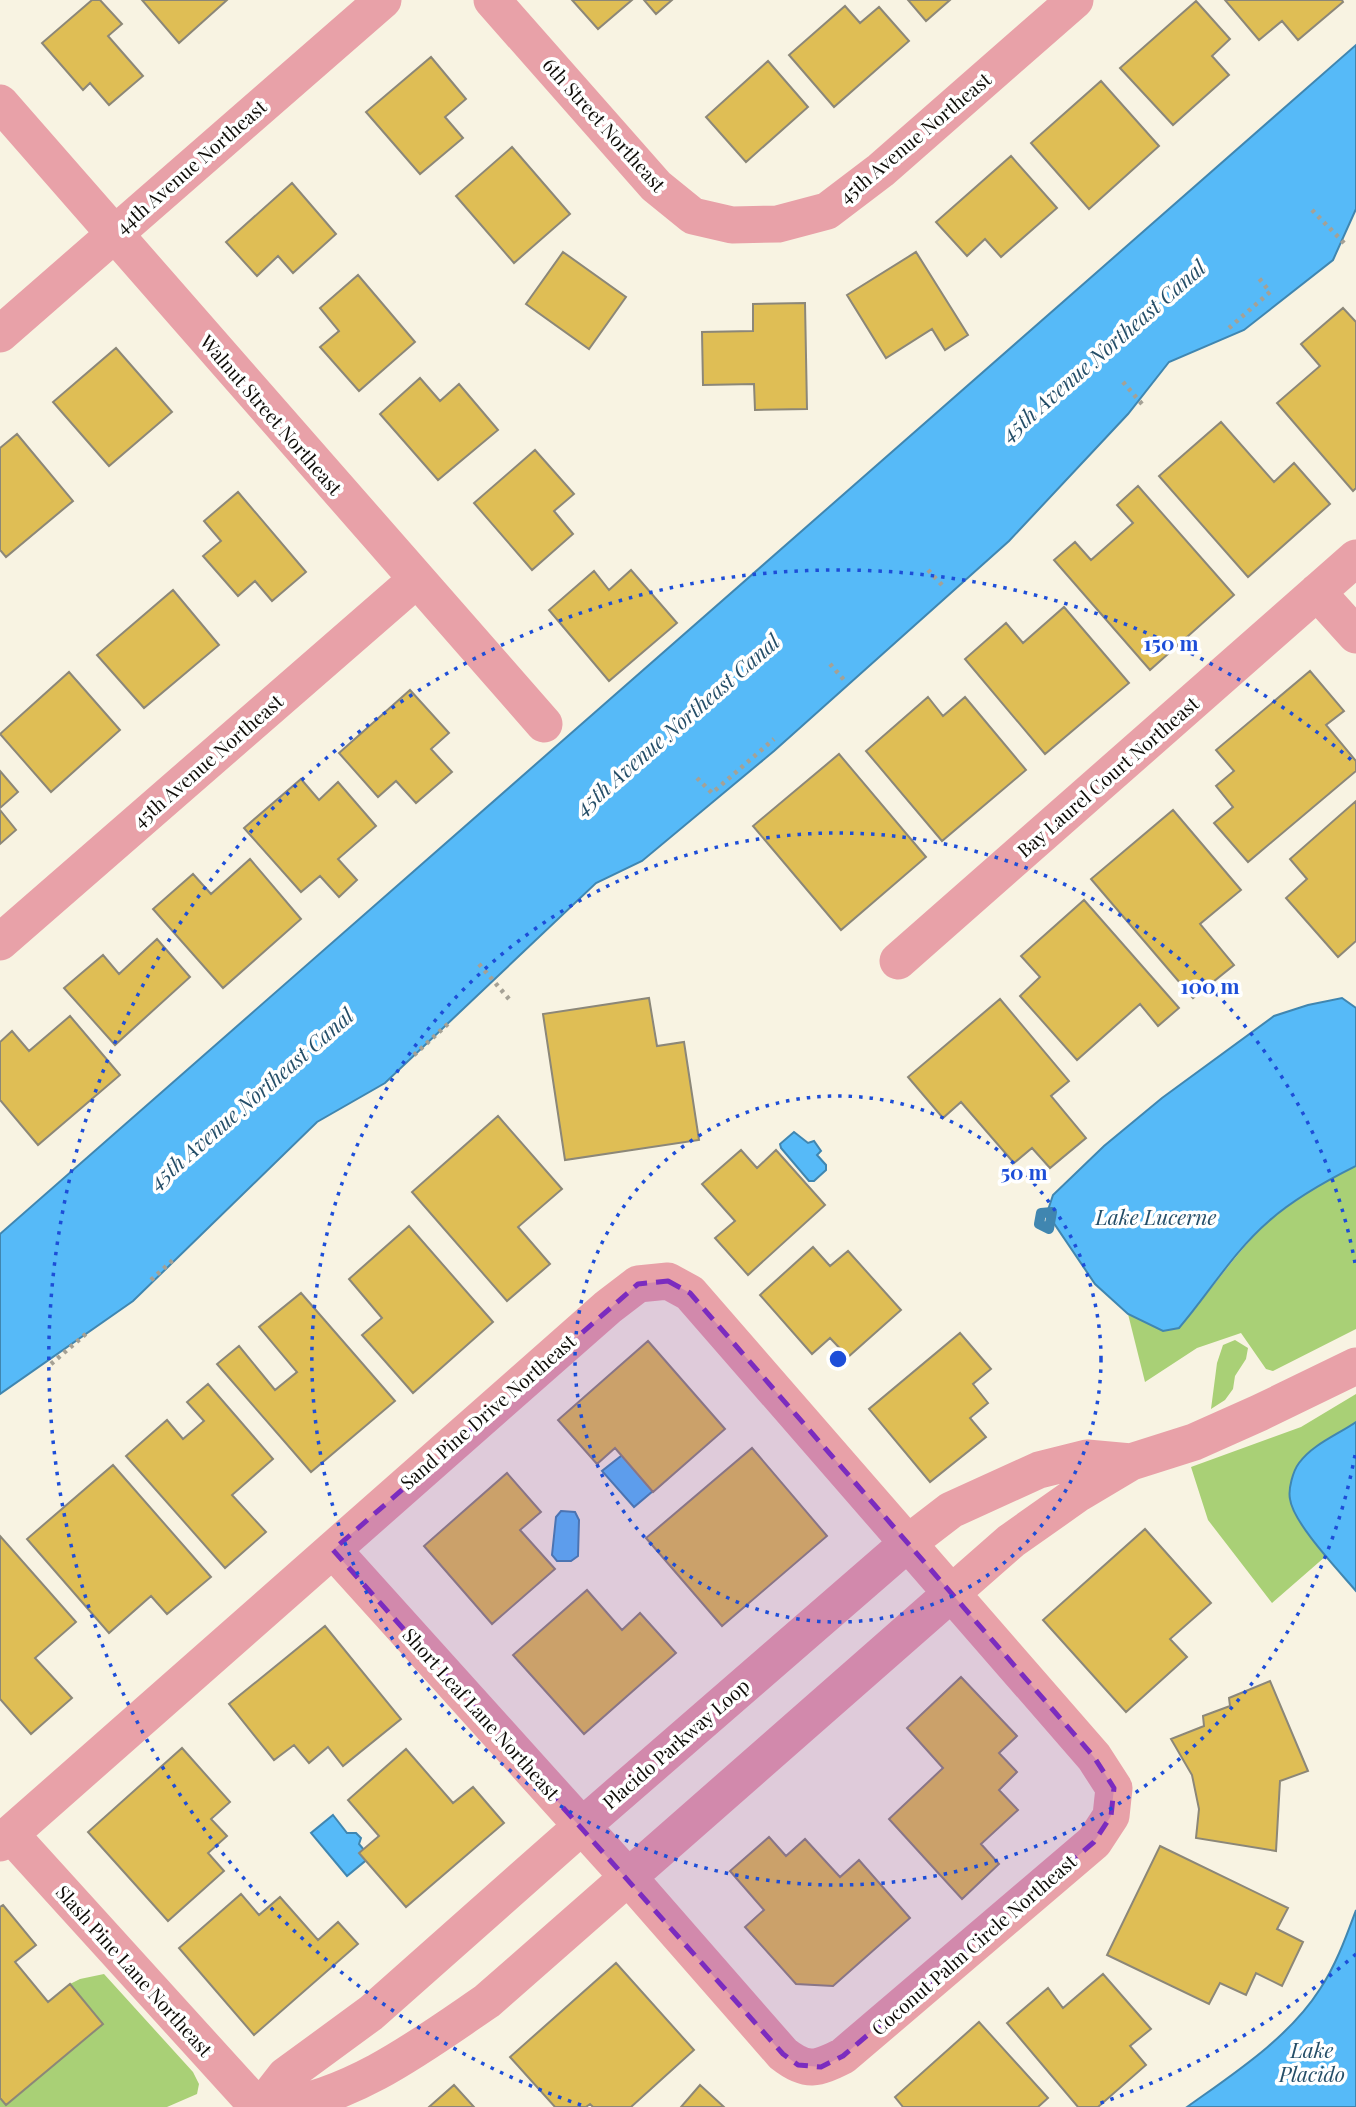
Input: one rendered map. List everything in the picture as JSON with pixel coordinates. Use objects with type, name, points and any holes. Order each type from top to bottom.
[{"type":"street","name":"44th Avenue Northeast","points":[[0,334],[383,0]]},
{"type":"street","name":"6th Street Northeast","points":[[492,0],[656,186],[693,216],[732,225]]},
{"type":"street","name":"45th Avenue Northeast","points":[[732,225],[778,224],[827,211],[881,170],[1075,0]]},
{"type":"street","name":"Walnut Street Northeast","points":[[0,103],[544,724]]},
{"type":"street","name":"Bay Laurel Court Northeast","points":[[898,961],[1356,558]]},
{"type":"street","name":"45th Avenue Northeast","points":[[0,942],[416,580]]},
{"type":"street","points":[[1317,592],[1356,635]]},
{"type":"street","name":"Sand Pine Drive Northeast","points":[[5,1838],[608,1307],[638,1284],[668,1281],[690,1293],[951,1593]]},
{"type":"street","name":"Placido Parkway Loop","points":[[276,2107],[301,2104],[359,2081],[428,2041],[487,2001],[1011,1541],[1079,1493],[1131,1462],[1194,1441],[1356,1366]]},
{"type":"street","name":"Placido Parkway Loop","points":[[260,2107],[285,2076],[372,2013],[582,1826],[908,1543],[951,1510],[1039,1470],[1087,1458],[1131,1462]]},
{"type":"street","name":"Short Leaf Lane Northeast","points":[[333,1550],[629,1878]]},
{"type":"street","name":"Coconut Palm Circle Northeast","points":[[629,1878],[783,2054],[797,2065],[821,2067],[843,2056],[1094,1842],[1111,1816],[1114,1788],[1094,1757],[951,1593]]},
{"type":"street","name":"Slash Pine Lane Northeast","points":[[5,1838],[260,2107]]},
{"type":"path","points":[[1312,210],[1346,245]]},
{"type":"path","points":[[1228,328],[1270,292],[1258,277]]},
{"type":"path","points":[[1123,382],[1142,404]]},
{"type":"path","points":[[929,570],[942,585]]},
{"type":"path","points":[[830,664],[845,681]]},
{"type":"path","points":[[697,778],[712,793],[774,739]]},
{"type":"path","points":[[479,964],[509,999]]},
{"type":"path","points":[[414,1055],[451,1021]]},
{"type":"path","points":[[151,1280],[173,1261]]},
{"type":"path","points":[[51,1364],[88,1332]]},
{"type":"highlighted area","points":[[668,1281],[690,1293],[1094,1757],[1114,1788],[1111,1816],[1094,1842],[843,2056],[821,2067],[798,2065],[783,2054],[333,1550],[638,1284]]},
{"type":"green space","points":[[1356,1166],[1356,1329],[1273,1371],[1266,1369],[1241,1333],[1197,1348],[1145,1382],[1128,1314],[1163,1331],[1179,1328],[1265,1224],[1297,1199]]},
{"type":"green space","points":[[1235,1340],[1248,1348],[1246,1359],[1235,1376],[1233,1389],[1225,1400],[1211,1409],[1217,1363],[1223,1345]]},
{"type":"green space","points":[[1356,1394],[1356,1422],[1317,1446],[1298,1464],[1308,1534],[1326,1556],[1272,1603],[1208,1520],[1191,1467],[1301,1427]]},
{"type":"green space","points":[[104,1974],[193,2072],[199,2084],[197,2094],[167,2107],[0,2107],[0,2098],[7,2105],[102,2024],[70,1984]]},
{"type":"water","name":"45th Avenue Northeast Canal","points":[[1356,45],[1356,209],[1333,260],[1244,330],[1169,362],[1128,414],[1009,541],[774,751],[642,861],[596,883],[385,1083],[317,1122],[133,1301],[0,1394],[0,1234]]},
{"type":"water","name":"Lake Lucerne","points":[[1342,998],[1356,1008],[1356,1166],[1311,1190],[1269,1221],[1233,1259],[1179,1328],[1163,1331],[1128,1314],[1095,1284],[1047,1213],[1053,1195],[1104,1146],[1162,1098],[1274,1016]]},
{"type":"water","points":[[794,1132],[808,1143],[814,1141],[821,1151],[817,1155],[826,1165],[826,1170],[814,1181],[809,1181],[781,1148],[780,1144]]},
{"type":"water","points":[[1356,1422],[1356,1591],[1299,1521],[1290,1499],[1290,1485],[1299,1463],[1305,1456]]},
{"type":"water","points":[[633,1455],[666,1480],[634,1507],[602,1471],[621,1456]]},
{"type":"water","points":[[561,1511],[575,1512],[579,1520],[578,1556],[571,1561],[557,1561],[552,1555],[556,1517]]},
{"type":"water","points":[[333,1815],[347,1833],[356,1833],[361,1838],[359,1844],[370,1857],[347,1876],[311,1833]]},
{"type":"water","name":"Lake Placido","points":[[1356,1910],[1356,2107],[1187,2107],[1259,2054],[1307,2007],[1331,1970]]},
{"type":"building","points":[[92,0],[100,0],[122,24],[108,36],[143,76],[109,105],[90,83],[83,90],[42,43]]},
{"type":"building","points":[[142,0],[227,0],[179,43]]},
{"type":"building","points":[[572,0],[632,0],[598,29]]},
{"type":"building","points":[[644,0],[672,0],[656,14]]},
{"type":"building","points":[[908,0],[950,0],[926,21]]},
{"type":"building","points":[[1225,0],[1343,2],[1298,40],[1282,21],[1259,40]]},
{"type":"building","points":[[1196,1],[1230,39],[1212,56],[1229,75],[1173,125],[1120,68]]},
{"type":"building","points":[[845,6],[860,23],[879,7],[909,41],[834,107],[789,55]]},
{"type":"building","points":[[431,57],[466,99],[445,117],[463,138],[420,174],[366,112]]},
{"type":"building","points":[[768,61],[808,107],[746,162],[706,117]]},
{"type":"building","points":[[1101,81],[1159,146],[1089,209],[1031,143]]},
{"type":"building","points":[[512,147],[570,214],[514,263],[456,196]]},
{"type":"building","points":[[1011,156],[1057,208],[1001,257],[985,239],[967,256],[936,222]]},
{"type":"building","points":[[292,183],[336,234],[293,273],[278,256],[257,276],[226,242]]},
{"type":"building","points":[[563,252],[626,297],[589,349],[526,304]]},
{"type":"building","points":[[916,252],[968,335],[945,350],[932,329],[886,358],[847,295]]},
{"type":"building","points":[[358,275],[415,342],[359,391],[320,347],[339,331],[320,308]]},
{"type":"building","points":[[805,303],[807,409],[755,410],[754,384],[703,385],[702,332],[753,331],[753,304]]},
{"type":"building","points":[[1343,308],[1356,322],[1356,488],[1353,491],[1277,403],[1320,366],[1301,344]]},
{"type":"building","points":[[116,348],[172,412],[109,466],[53,402]]},
{"type":"building","points":[[420,378],[440,401],[459,384],[498,430],[438,480],[380,414]]},
{"type":"building","points":[[1221,422],[1274,482],[1294,463],[1330,504],[1248,577],[1159,476]]},
{"type":"building","points":[[17,434],[73,501],[6,557],[0,550],[0,448]]},
{"type":"building","points":[[535,450],[574,494],[554,511],[573,534],[532,570],[474,503]]},
{"type":"building","points":[[1138,486],[1234,595],[1150,670],[1054,560],[1075,542],[1091,560],[1133,523],[1117,505]]},
{"type":"building","points":[[238,492],[306,572],[272,601],[255,581],[238,596],[203,556],[221,541],[204,521]]},
{"type":"building","points":[[631,570],[677,623],[609,681],[549,610],[594,571],[609,590]]},
{"type":"building","points":[[173,590],[219,645],[144,708],[97,655]]},
{"type":"building","points":[[1064,607],[1129,683],[1045,754],[965,659],[1006,623],[1023,643]]},
{"type":"building","points":[[1310,671],[1344,711],[1326,725],[1356,761],[1356,771],[1248,862],[1214,823],[1233,807],[1216,786],[1234,771],[1216,750]]},
{"type":"building","points":[[69,672],[120,730],[51,792],[0,734]]},
{"type":"building","points":[[410,690],[449,733],[431,749],[452,772],[416,803],[396,781],[378,797],[339,753]]},
{"type":"building","points":[[928,697],[943,716],[965,697],[1026,770],[942,841],[866,751]]},
{"type":"building","points":[[839,754],[926,857],[841,930],[753,826]]},
{"type":"building","points":[[0,771],[18,792],[0,808]]},
{"type":"building","points":[[301,779],[319,800],[338,782],[376,826],[338,859],[357,880],[339,897],[320,876],[301,892],[244,828]]},
{"type":"building","points":[[1356,801],[1356,941],[1338,957],[1286,898],[1307,879],[1290,859]]},
{"type":"building","points":[[0,810],[16,830],[0,844]]},
{"type":"building","points":[[1173,810],[1241,890],[1200,924],[1234,965],[1193,998],[1091,879]]},
{"type":"building","points":[[250,859],[301,919],[223,988],[153,909],[193,874],[211,894]]},
{"type":"building","points":[[1084,900],[1179,1008],[1158,1026],[1140,1004],[1077,1060],[1020,996],[1040,977],[1021,956]]},
{"type":"building","points":[[157,939],[190,977],[115,1045],[64,988],[103,955],[119,974]]},
{"type":"building","points":[[649,998],[657,1046],[684,1042],[699,1140],[565,1160],[543,1014]]},
{"type":"building","points":[[1000,999],[1069,1081],[1051,1096],[1086,1138],[1050,1168],[1032,1148],[1014,1163],[961,1102],[943,1118],[908,1077]]},
{"type":"building","points":[[70,1016],[120,1075],[38,1145],[0,1100],[0,1042],[12,1031],[29,1051]]},
{"type":"building","points":[[498,1116],[562,1189],[518,1227],[550,1264],[507,1301],[412,1192]]},
{"type":"building","points":[[741,1150],[757,1168],[776,1150],[825,1205],[748,1275],[715,1238],[735,1221],[702,1184]]},
{"type":"building","points":[[409,1226],[493,1322],[413,1393],[362,1335],[382,1318],[349,1279]]},
{"type":"building","points":[[813,1247],[830,1266],[848,1251],[901,1310],[848,1357],[830,1338],[812,1354],[760,1295]]},
{"type":"building","points":[[301,1293],[395,1401],[311,1472],[217,1364],[239,1346],[275,1390],[297,1372],[259,1327]]},
{"type":"building","points":[[960,1333],[991,1369],[973,1384],[988,1403],[970,1418],[986,1437],[930,1482],[869,1409]]},
{"type":"building","points":[[648,1341],[725,1429],[653,1492],[615,1448],[597,1464],[558,1420]]},
{"type":"building","points":[[208,1384],[273,1459],[232,1495],[266,1532],[225,1568],[126,1456],[167,1420],[183,1439],[204,1421],[187,1402]]},
{"type":"building","points":[[752,1448],[827,1536],[722,1626],[646,1538]]},
{"type":"building","points":[[113,1465],[211,1577],[167,1614],[151,1596],[109,1633],[27,1539]]},
{"type":"building","points":[[507,1473],[541,1512],[520,1530],[555,1569],[492,1624],[424,1546]]},
{"type":"building","points":[[1145,1529],[1211,1603],[1170,1639],[1187,1657],[1126,1712],[1043,1620]]},
{"type":"building","points":[[0,1536],[76,1622],[35,1658],[72,1698],[31,1734],[0,1699]]},
{"type":"building","points":[[587,1590],[622,1630],[640,1613],[676,1653],[584,1734],[513,1655]]},
{"type":"building","points":[[325,1626],[401,1719],[343,1766],[328,1747],[309,1763],[294,1745],[274,1760],[229,1704]]},
{"type":"building","points":[[961,1677],[1017,1736],[999,1753],[1017,1772],[999,1790],[1018,1810],[981,1844],[999,1864],[962,1899],[889,1819],[943,1768],[907,1728]]},
{"type":"building","points":[[1270,1681],[1308,1771],[1280,1781],[1276,1851],[1196,1838],[1199,1809],[1192,1775],[1171,1739],[1204,1726],[1203,1716],[1230,1706],[1229,1698]]},
{"type":"building","points":[[182,1748],[230,1802],[211,1819],[227,1836],[208,1853],[224,1871],[168,1921],[88,1832]]},
{"type":"building","points":[[406,1749],[453,1803],[473,1787],[504,1823],[406,1907],[359,1853],[379,1836],[348,1800]]},
{"type":"building","points":[[769,1837],[786,1856],[805,1839],[840,1877],[859,1860],[910,1918],[833,1986],[796,1984],[745,1927],[764,1910],[730,1871]]},
{"type":"building","points":[[1160,1846],[1288,1908],[1277,1929],[1303,1942],[1282,1986],[1256,1973],[1246,1995],[1220,1983],[1209,2004],[1107,1955]]},
{"type":"building","points":[[241,1894],[259,1915],[280,1897],[318,1940],[338,1922],[358,1944],[254,2035],[179,1948]]},
{"type":"building","points":[[3,1905],[36,1945],[15,1962],[48,2002],[70,1984],[103,2024],[6,2105],[0,2098],[0,1907]]},
{"type":"building","points":[[616,1963],[694,2050],[631,2107],[593,2107],[590,2104],[586,2107],[555,2107],[510,2057]]},
{"type":"building","points":[[1103,1974],[1151,2029],[1130,2046],[1146,2065],[1098,2107],[1078,2107],[1007,2023],[1048,1988],[1063,2008]]},
{"type":"building","points":[[979,2022],[1048,2098],[1038,2107],[903,2107],[895,2097]]},
{"type":"building","points":[[454,2085],[474,2107],[429,2107]]},
{"type":"building","points":[[700,2085],[724,2107],[681,2107]]},
{"type":"waterway","points":[[1052,1212],[1049,1229],[1039,1224],[1041,1213],[1052,1212]]}]
